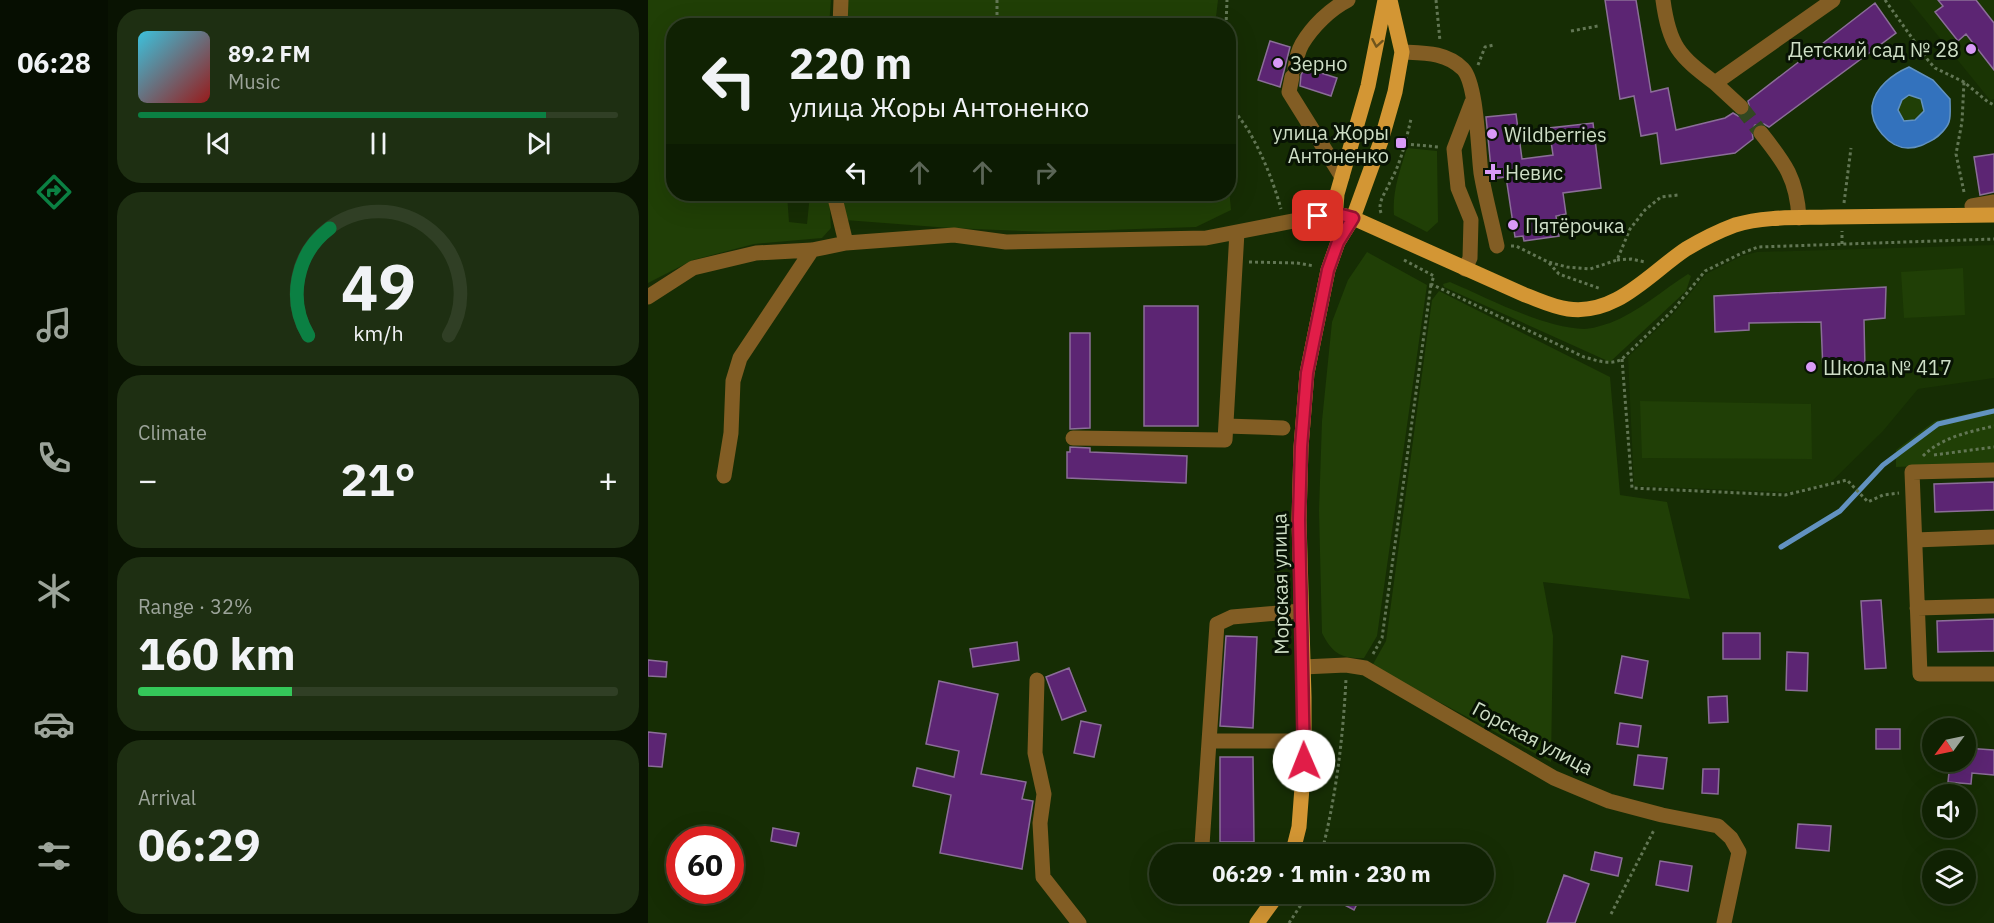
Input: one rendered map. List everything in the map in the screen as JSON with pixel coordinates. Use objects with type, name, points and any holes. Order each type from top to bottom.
[{"type":"main road","name":"Морская улица","points":[[1338,242],[1334,213],[1336,194],[1368,86],[1385,0]]},
{"type":"main road","name":"Морская улица","points":[[1295,844],[1299,827],[1304,761],[1301,447],[1307,373],[1324,283],[1338,242],[1353,218],[1381,141],[1395,92],[1402,52],[1390,0]]},
{"type":"main road","points":[[1334,213],[1353,218],[1553,306],[1568,309],[1596,308],[1624,295],[1687,249],[1735,225],[1799,218],[1994,215]]},
{"type":"main road","points":[[1257,923],[1271,904]]},
{"type":"street","points":[[840,18],[841,0]]},
{"type":"street","points":[[1342,177],[1289,92],[1300,46],[1317,24],[1348,0]]},
{"type":"street","points":[[1663,0],[1665,23],[1675,45],[1690,64],[1715,83],[1740,107]]},
{"type":"street","points":[[1715,83],[1833,0]]},
{"type":"street","points":[[1402,52],[1442,55],[1466,71],[1473,99],[1482,174],[1497,246]]},
{"type":"street","points":[[1465,269],[1470,258],[1471,220],[1458,188],[1454,149],[1473,99]]},
{"type":"street","points":[[1761,134],[1779,156],[1791,176],[1798,199],[1799,218]]},
{"type":"street","points":[[836,201],[846,243]]},
{"type":"street","points":[[1972,206],[1994,202]]},
{"type":"street","points":[[648,297],[693,268],[756,253],[812,250],[846,243],[954,236],[1006,242],[1206,238],[1334,213]]},
{"type":"street","points":[[1471,220],[1491,216]]},
{"type":"street","points":[[1073,438],[1225,440],[1237,232]]},
{"type":"street","points":[[724,476],[731,433],[733,381],[740,358],[812,250]]},
{"type":"street","points":[[1226,426],[1283,428]]},
{"type":"street","points":[[1994,470],[1912,472],[1920,674],[1994,674]]},
{"type":"street","points":[[1915,540],[1994,537]]},
{"type":"street","points":[[1917,608],[1994,606]]},
{"type":"street","points":[[1202,844],[1217,624],[1232,617],[1301,611]]},
{"type":"street","name":"Горская улица","points":[[1303,667],[1346,665],[1365,668],[1554,778],[1610,801],[1662,815],[1718,826],[1731,838],[1739,852],[1724,923]]},
{"type":"street","points":[[1037,680],[1035,753],[1044,794],[1040,823],[1043,877],[1079,923]]},
{"type":"street","points":[[1209,741],[1303,741]]},
{"type":"path","points":[[997,0],[997,18]]},
{"type":"path","points":[[1226,18],[1227,0]]},
{"type":"path","points":[[1436,0],[1442,55]]},
{"type":"path","points":[[1885,0],[1935,68],[1964,81],[1994,105]]},
{"type":"path","points":[[1571,31],[1598,26]]},
{"type":"path","points":[[1470,83],[1485,47],[1494,45]]},
{"type":"path","points":[[1964,81],[1962,122],[1956,154],[1964,194],[1972,206]]},
{"type":"path","points":[[1236,112],[1250,132],[1259,152],[1285,223]]},
{"type":"path","points":[[1383,216],[1379,208],[1405,144],[1411,119]]},
{"type":"path","points":[[1405,144],[1454,149]]},
{"type":"path","points":[[1842,244],[1842,217],[1851,148]]},
{"type":"path","points":[[1617,260],[1630,230],[1645,210],[1660,197],[1678,195]]},
{"type":"path","points":[[1431,284],[1584,357],[1603,362],[1618,362],[1673,310],[1704,271],[1758,247],[1994,239]]},
{"type":"path","points":[[1497,246],[1516,246],[1548,262],[1567,267],[1590,269],[1617,260],[1642,261],[1652,265]]},
{"type":"path","points":[[1365,668],[1382,638],[1431,284],[1434,276],[1395,255]]},
{"type":"path","points":[[1235,261],[1297,263],[1314,266]]},
{"type":"path","points":[[1548,262],[1559,274],[1608,291]]},
{"type":"path","points":[[1622,359],[1632,488],[1785,495],[1848,480],[1868,502],[1883,495],[1913,492]]},
{"type":"path","points":[[1917,461],[1927,451],[1956,435],[1994,426]]},
{"type":"path","points":[[1324,844],[1338,764],[1346,665]]},
{"type":"path","points":[[1611,914],[1662,815]]},
{"type":"path","points":[[1289,923],[1301,904]]},
{"type":"shaded area","points":[[648,0],[831,0],[830,18],[666,18],[666,201],[788,201],[789,222],[807,224],[809,201],[829,201],[831,228],[822,238],[754,244],[693,260],[648,283]]},
{"type":"shaded area","points":[[847,0],[1218,0],[1216,18],[846,18]]},
{"type":"shaded area","name":"Детский сад № 28","points":[[1909,0],[1994,0],[1994,99],[1990,100]]},
{"type":"shaded area","points":[[1909,95],[1921,99],[1924,111],[1914,120],[1904,121],[1898,111],[1902,100]]},
{"type":"shaded area","points":[[1407,148],[1437,151],[1438,222],[1427,232],[1394,215],[1395,189]]},
{"type":"shaded area","points":[[840,201],[1230,201],[1231,210],[1196,227],[1048,232],[845,220]]},
{"type":"shaded area","name":"Школа № 417","points":[[1994,245],[1994,378],[1918,389],[1883,431],[1829,484],[1787,492],[1634,486],[1628,357],[1675,312],[1706,274],[1742,256],[1757,252]]},
{"type":"shaded area","points":[[1367,252],[1427,285],[1377,636],[1364,658],[1356,658],[1338,653],[1322,633],[1319,511],[1322,421],[1332,322],[1348,280]]},
{"type":"shaded area","points":[[1963,268],[1965,315],[1904,318],[1901,272]]},
{"type":"shaded area","points":[[1688,274],[1691,276],[1686,291],[1610,362],[1444,287],[1443,284],[1450,282],[1534,318],[1584,329],[1601,326],[1620,318]]},
{"type":"shaded area","points":[[1439,291],[1610,377],[1620,495],[1667,502],[1690,599],[1543,582],[1553,636],[1551,762],[1372,666],[1386,641],[1432,300]]},
{"type":"shaded area","points":[[1640,401],[1811,404],[1812,459],[1642,458]]},
{"type":"shaded area","points":[[1994,408],[1994,463],[1896,467],[1896,450],[1935,421]]},
{"type":"water","points":[[1909,67],[1933,80],[1950,99],[1950,120],[1945,129],[1934,139],[1912,148],[1901,147],[1888,140],[1878,128],[1872,113],[1874,99],[1881,87]],"holes":[[[1909,95],[1921,99],[1924,111],[1915,120],[1904,121],[1898,110],[1902,100]]]},
{"type":"building","points":[[1605,0],[1636,0],[1651,92],[1668,88],[1676,130],[1725,118],[1733,113],[1744,116],[1750,110],[1748,101],[1875,3],[1896,33],[1769,127],[1764,124],[1755,125],[1752,130],[1753,139],[1735,153],[1661,164],[1657,133],[1641,136],[1634,96],[1620,99]]},
{"type":"building","points":[[1938,0],[1976,0],[1994,23],[1994,70],[1966,34],[1958,41],[1935,12],[1943,6]]},
{"type":"building","points":[[1270,41],[1290,47],[1280,87],[1258,80]]},
{"type":"building","points":[[1305,68],[1337,78],[1331,96],[1300,86],[1301,75]]},
{"type":"building","points":[[1516,114],[1522,159],[1553,155],[1549,128],[1593,123],[1601,188],[1563,193],[1566,214],[1556,216],[1559,236],[1524,241],[1523,236],[1515,237],[1506,177],[1492,179],[1486,117]]},
{"type":"building","points":[[1994,154],[1994,192],[1980,195],[1974,157]]},
{"type":"building","points":[[1886,287],[1885,318],[1864,320],[1865,369],[1823,371],[1821,322],[1749,323],[1749,330],[1715,332],[1714,296]]},
{"type":"building","points":[[1144,306],[1198,306],[1198,426],[1144,426]]},
{"type":"building","points":[[1070,333],[1090,333],[1090,428],[1070,429]]},
{"type":"building","points":[[1070,447],[1090,448],[1090,452],[1187,456],[1186,483],[1067,478],[1067,452],[1070,452]]},
{"type":"building","points":[[1994,482],[1994,510],[1935,512],[1934,484]]},
{"type":"building","points":[[1881,600],[1886,668],[1865,669],[1861,601]]},
{"type":"building","points":[[1994,619],[1994,651],[1938,652],[1937,621]]},
{"type":"building","points":[[1723,633],[1760,633],[1760,659],[1723,659]]},
{"type":"building","points":[[1226,636],[1257,637],[1253,728],[1220,726]]},
{"type":"building","points":[[1017,642],[1019,660],[973,667],[970,649]]},
{"type":"building","points":[[1787,652],[1808,653],[1807,691],[1786,690]]},
{"type":"building","points":[[1622,656],[1648,661],[1642,698],[1615,693]]},
{"type":"building","points":[[648,660],[667,662],[666,677],[648,676]]},
{"type":"building","points":[[1069,668],[1086,711],[1062,720],[1046,677]]},
{"type":"building","points":[[939,681],[998,694],[981,774],[1026,782],[1022,799],[1033,801],[1022,869],[940,853],[951,795],[913,786],[917,768],[954,777],[959,751],[926,744]]},
{"type":"building","points":[[1727,696],[1728,722],[1709,723],[1708,697]]},
{"type":"building","points":[[1081,721],[1101,725],[1094,757],[1074,753]]},
{"type":"building","points":[[1620,723],[1641,726],[1638,747],[1617,744]]},
{"type":"building","points":[[1876,729],[1900,729],[1900,749],[1876,749]]},
{"type":"building","points":[[648,732],[666,734],[662,767],[648,766]]},
{"type":"building","points":[[1976,749],[1994,750],[1994,775],[1972,773],[1971,784],[1948,782],[1949,772],[1976,772]]},
{"type":"building","points":[[1638,755],[1667,758],[1663,789],[1634,785]]},
{"type":"building","points":[[1220,757],[1253,757],[1254,842],[1220,842]]},
{"type":"building","points":[[1703,769],[1719,769],[1718,794],[1702,793]]},
{"type":"building","points":[[1798,824],[1831,826],[1829,851],[1796,848]]},
{"type":"building","points":[[773,828],[799,833],[796,846],[771,841]]},
{"type":"building","points":[[1595,852],[1622,858],[1618,876],[1591,870]]},
{"type":"building","points":[[1660,861],[1692,866],[1688,891],[1656,885]]},
{"type":"building","points":[[1564,875],[1589,884],[1575,923],[1547,923]]},
{"type":"building","points":[[1343,904],[1357,904],[1354,910]]},
{"type":"waterway","points":[[1781,547],[1840,511],[1883,465],[1938,424],[1994,411]]},
{"type":"tunnel","points":[[1741,107],[1761,133]]},
{"type":"place","name":"Детский сад № 28","points":[[1971,49]]},
{"type":"place","name":"Зерно","points":[[1278,63]]},
{"type":"place","name":"Wildberries","points":[[1492,134]]},
{"type":"place","name":"улица Жоры Антоненко","points":[[1401,143]]},
{"type":"place","name":"Невис","points":[[1493,172]]},
{"type":"place","name":"Пятёрочка","points":[[1513,225]]},
{"type":"place","name":"Школа № 417","points":[[1811,367]]},
{"type":"route","points":[[1304,761],[1299,520],[1301,447],[1307,373],[1324,283],[1338,242],[1353,218],[1334,213],[1318,216]]}]
